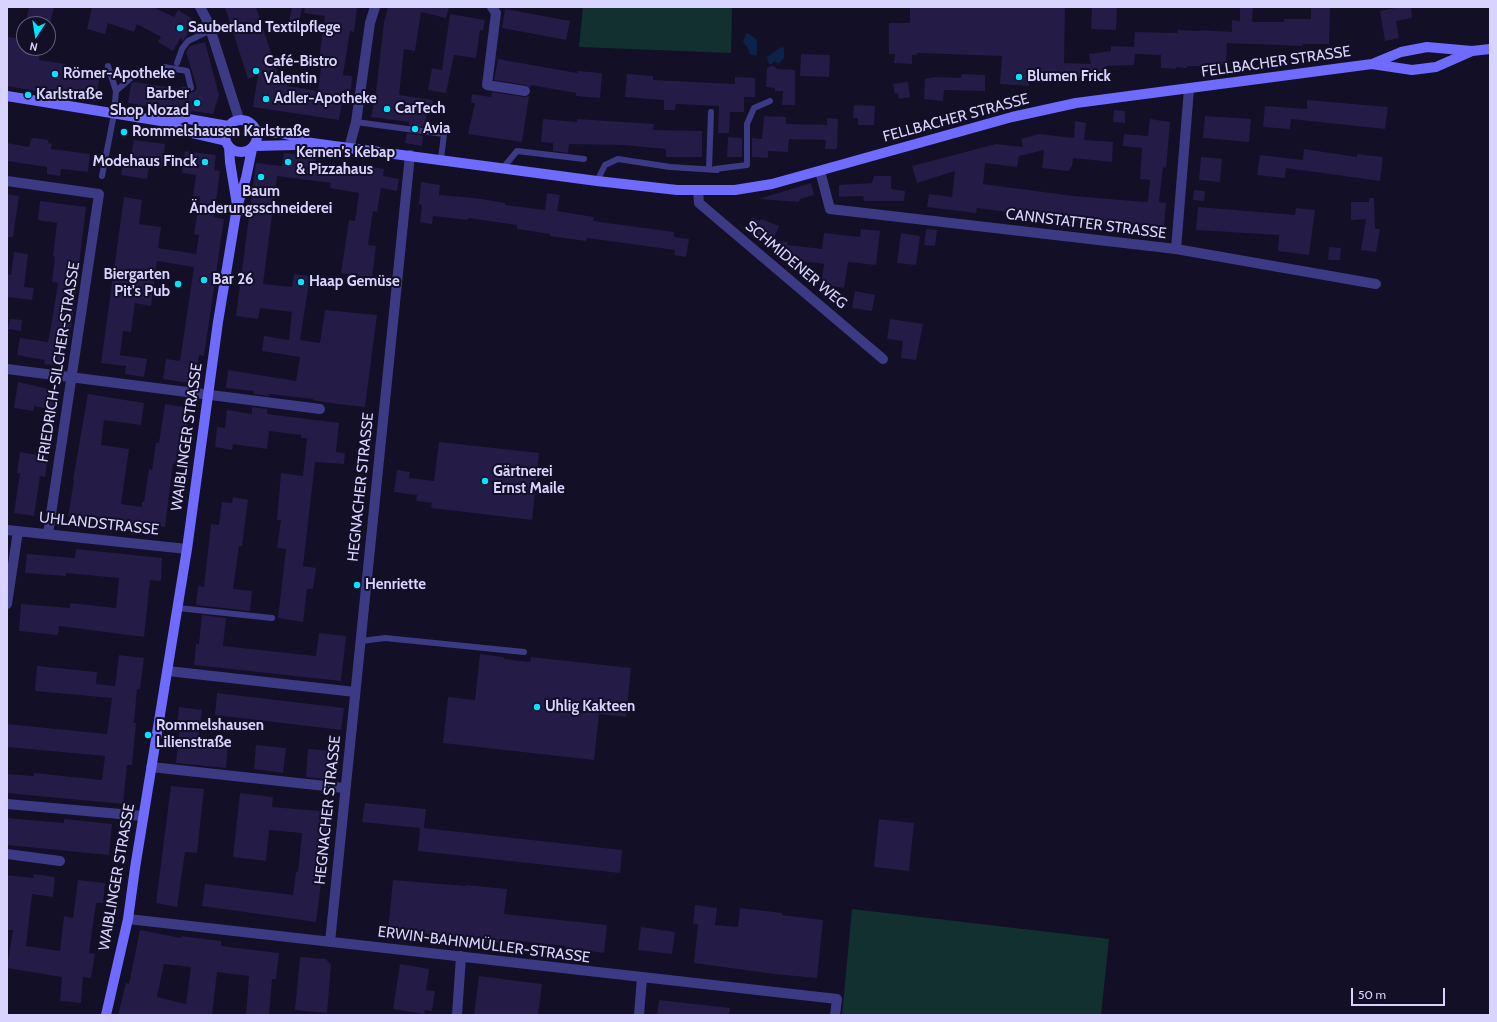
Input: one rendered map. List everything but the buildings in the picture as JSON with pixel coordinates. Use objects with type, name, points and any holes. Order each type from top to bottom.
[{"type":"main road","name":"FELLBACHER STRASSE","points":[[257,131],[281,133],[293,136],[305,142],[598,181],[698,191],[735,190],[772,184],[1012,117],[1076,103],[1372,64],[1401,52],[1427,48],[1472,51],[1490,49]]},
{"type":"main road","name":"FELLBACHER STRASSE","points":[[1372,64],[1412,70],[1436,67],[1472,51]]},
{"type":"main road","points":[[7,96],[167,122],[183,131],[228,144],[240,153],[253,147],[258,136],[254,125],[247,120],[239,119],[228,126],[225,133],[228,144]]},
{"type":"main road","points":[[167,122],[182,118],[228,126]]},
{"type":"main road","name":"FELLBACHER STRASSE","points":[[253,147],[294,145],[305,142]]},
{"type":"main road","name":"WAIBLINGER STRASSE","points":[[228,144],[237,207]]},
{"type":"main road","name":"WAIBLINGER STRASSE","points":[[106,1015],[128,919],[143,816],[178,608],[207,395],[237,207],[246,178],[253,147]]},
{"type":"street","points":[[349,148],[356,122],[370,23],[374,7]]},
{"type":"street","points":[[492,7],[496,13],[487,85],[525,91]]},
{"type":"street","points":[[202,8],[211,30],[239,119]]},
{"type":"street","points":[[1176,249],[1189,89]]},
{"type":"street","name":"HEGNACHER STRASSE","points":[[330,942],[344,788],[361,641],[410,155]]},
{"type":"street","name":"CANNSTATTER STRASSE","points":[[820,171],[830,209],[1176,249],[1376,284]]},
{"type":"street","name":"FRIEDRICH-SILCHER-STRASSE","points":[[7,181],[99,194],[48,534]]},
{"type":"street","name":"SCHMIDENER WEG","points":[[698,191],[698,203],[883,359]]},
{"type":"street","points":[[7,369],[72,376],[320,409]]},
{"type":"street","name":"UHLANDSTRASSE","points":[[7,530],[187,549]]},
{"type":"street","points":[[7,604],[18,531]]},
{"type":"street","points":[[168,672],[355,692]]},
{"type":"street","points":[[151,767],[344,788]]},
{"type":"street","points":[[7,804],[143,816]]},
{"type":"street","points":[[7,854],[60,861]]},
{"type":"street","name":"ERWIN-BAHNMÜLLER-STRASSE","points":[[128,919],[837,999],[835,1015]]},
{"type":"street","points":[[457,1015],[461,956]]},
{"type":"street","points":[[639,1015],[642,978]]},
{"type":"lane","points":[[177,63],[182,49],[188,41],[211,30]]},
{"type":"lane","points":[[102,176],[114,114],[116,91],[108,66]]},
{"type":"lane","points":[[164,67],[187,71],[191,88]]},
{"type":"lane","points":[[116,91],[131,78]]},
{"type":"lane","points":[[598,181],[605,165],[618,160],[670,167],[714,169],[747,165],[747,124],[754,108],[770,102]]},
{"type":"lane","points":[[711,112],[714,169]]},
{"type":"lane","points":[[356,122],[444,134],[440,159]]},
{"type":"lane","points":[[503,168],[517,151],[584,159]]},
{"type":"lane","points":[[178,608],[272,618]]},
{"type":"lane","points":[[361,641],[385,638],[524,652]]},
{"type":"green space","points":[[583,7],[732,7],[731,53],[579,47]]},
{"type":"green space","points":[[852,909],[1109,939],[1101,1015],[842,1015]]},
{"type":"water","points":[[748,33],[757,40],[757,54],[755,56],[750,54],[748,48],[743,42],[746,34]]},
{"type":"water","points":[[781,47],[784,48],[784,58],[778,64],[775,61],[770,65],[767,57]]},
{"type":"place","name":"Sauberland Textilpflege","points":[[180,28]]},
{"type":"place","name":"Café-Bistro Valentin","points":[[256,71]]},
{"type":"place","name":"Römer-Apotheke","points":[[55,74]]},
{"type":"place","name":"Blumen Frick","points":[[1019,77]]},
{"type":"place","name":"Karlstraße","points":[[28,95]]},
{"type":"place","name":"Adler-Apotheke","points":[[266,99]]},
{"type":"place","name":"Barber Shop Nozad","points":[[197,103]]},
{"type":"place","name":"CarTech","points":[[387,109]]},
{"type":"place","name":"Avia","points":[[415,129]]},
{"type":"place","name":"Rommelshausen Karlstraße","points":[[124,132]]},
{"type":"place","name":"Modehaus Finck","points":[[205,162]]},
{"type":"place","name":"Kernen's Kebap & Pizzahaus","points":[[288,162]]},
{"type":"place","name":"Baum Änderungsschneiderei","points":[[261,177]]},
{"type":"place","name":"Bar 26","points":[[204,280]]},
{"type":"place","name":"Haap Gemüse","points":[[301,282]]},
{"type":"place","name":"Biergarten Pit's Pub","points":[[178,284]]},
{"type":"place","name":"Gärtnerei Ernst Maile","points":[[485,481]]},
{"type":"place","name":"Henriette","points":[[357,585]]},
{"type":"place","name":"Uhlig Kakteen","points":[[537,707]]},
{"type":"place","name":"Rommelshausen Lilienstraße","points":[[148,735]]}]
